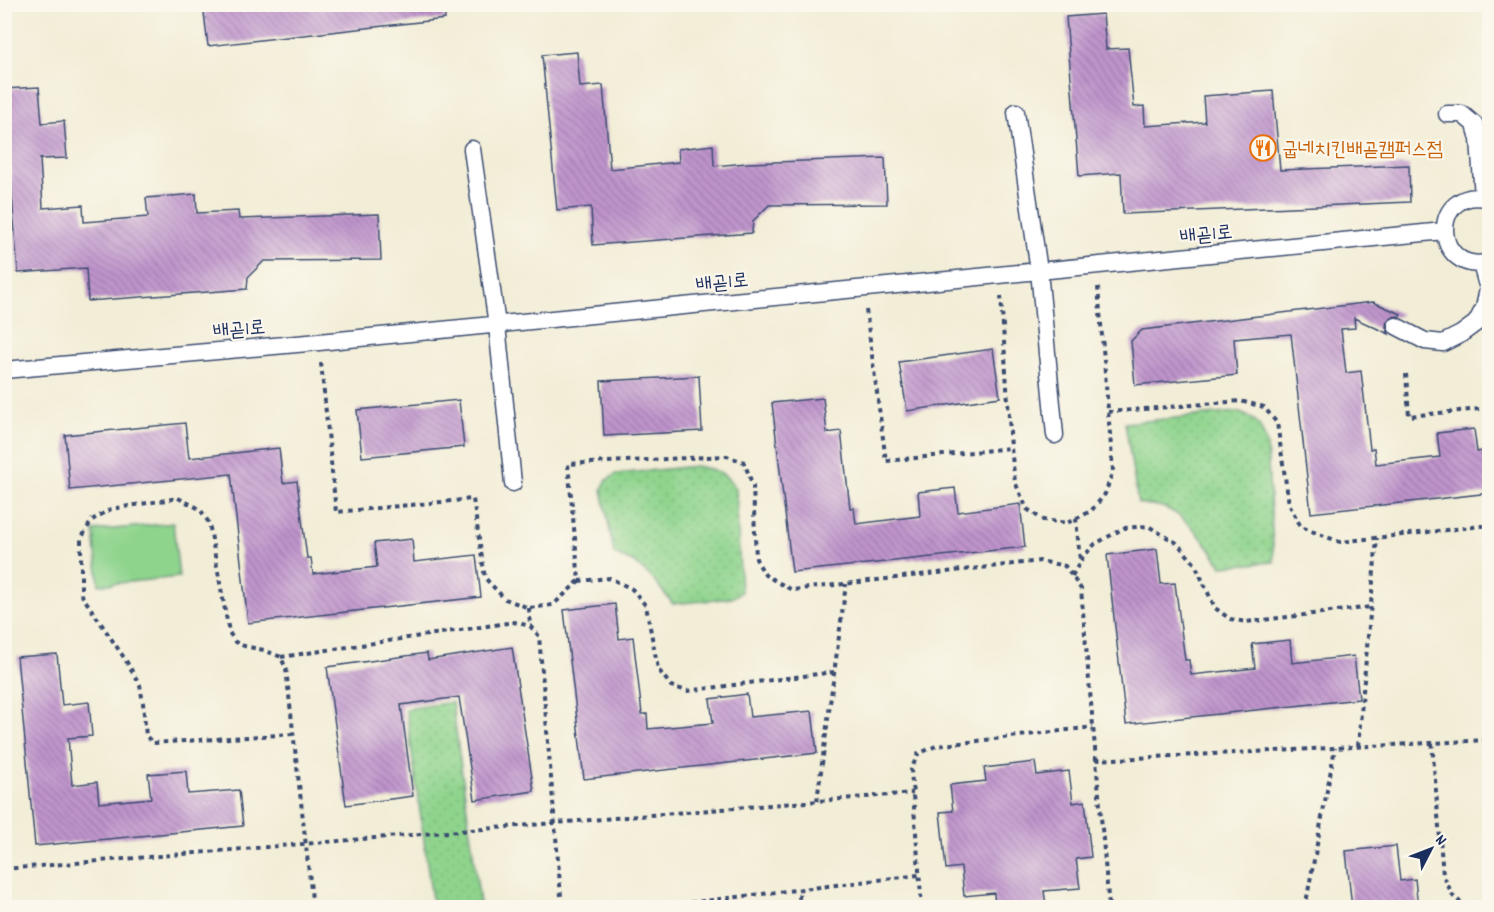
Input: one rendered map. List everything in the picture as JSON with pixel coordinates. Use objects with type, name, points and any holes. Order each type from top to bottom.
[{"type":"lane","points":[[1016,112],[1039,271],[1055,435]]},
{"type":"lane","points":[[1396,326],[1425,342],[1443,343],[1476,323],[1484,308],[1488,289],[1485,263],[1470,263],[1459,259],[1451,251],[1444,231],[1445,220],[1450,210],[1458,202],[1469,197],[1486,198],[1479,139],[1475,125],[1462,114],[1447,114]]},
{"type":"lane","points":[[472,149],[497,325],[513,483]]},
{"type":"lane","name":"배곧1로","points":[[4,370],[497,325],[1444,231]]},
{"type":"path","points":[[863,288],[886,462],[1011,448]]},
{"type":"path","points":[[319,342],[336,512],[473,499],[485,578],[505,599],[530,608],[553,605],[579,581],[610,578],[633,589],[646,606],[658,669],[670,686],[687,691],[834,672]]},
{"type":"path","points":[[1406,374],[1409,416],[1490,408]]},
{"type":"path","points":[[1108,412],[1240,400],[1264,407],[1277,423],[1289,504],[1301,527],[1340,542],[1490,525]]},
{"type":"path","points":[[579,581],[568,464],[726,456],[744,462],[753,486],[756,559],[765,575],[792,590],[1040,561],[1065,566],[1081,589],[1109,908]]},
{"type":"path","points":[[293,734],[153,743],[146,736],[141,685],[81,594],[81,539],[92,520],[111,509],[178,498],[200,509],[209,523],[229,632],[235,642],[281,657],[514,622],[530,626],[539,636],[562,908]]},
{"type":"path","points":[[1076,518],[1080,561]]},
{"type":"path","points":[[1072,576],[1080,561],[1095,543],[1124,528],[1148,526],[1177,543],[1195,564],[1215,608],[1230,619],[1246,622],[1371,607]]},
{"type":"path","points":[[1358,746],[1377,538]]},
{"type":"path","points":[[817,801],[846,584]]},
{"type":"path","points":[[530,608],[530,626]]},
{"type":"path","points":[[281,657],[286,669],[313,908]]},
{"type":"path","points":[[922,908],[911,770],[918,754],[936,746],[1093,727]]},
{"type":"path","points":[[1096,760],[1490,740]]},
{"type":"path","points":[[1432,743],[1443,875],[1453,896],[1467,908]]},
{"type":"path","points":[[1305,908],[1335,748]]},
{"type":"path","points":[[4,869],[913,793]]},
{"type":"path","points":[[646,908],[920,875]]},
{"type":"path","points":[[798,908],[800,889]]},
{"type":"green space","points":[[1237,412],[1258,423],[1267,446],[1274,562],[1222,566],[1204,540],[1180,516],[1162,507],[1138,503],[1125,423]]},
{"type":"green space","points":[[696,466],[719,472],[736,488],[741,592],[732,598],[673,604],[651,577],[635,563],[614,554],[602,489],[606,481],[616,474]]},
{"type":"green space","points":[[173,523],[179,577],[99,585],[94,531]]},
{"type":"green space","points":[[452,702],[480,903],[433,907],[406,709]]},
{"type":"building","points":[[203,4],[444,4],[445,19],[208,46]]},
{"type":"building","points":[[1103,14],[1106,49],[1128,48],[1134,107],[1144,106],[1145,126],[1205,122],[1203,96],[1273,91],[1280,170],[1409,165],[1410,202],[1123,214],[1121,173],[1079,176],[1066,17]]},
{"type":"building","points":[[577,52],[580,87],[603,85],[610,169],[679,162],[678,149],[713,145],[714,166],[885,158],[887,204],[769,205],[753,221],[752,233],[593,245],[591,207],[557,210],[542,55]]},
{"type":"building","points":[[39,87],[42,123],[64,121],[67,158],[40,159],[43,208],[83,205],[84,222],[148,217],[146,198],[196,194],[197,213],[238,211],[239,219],[379,214],[381,260],[264,261],[248,277],[247,289],[88,301],[86,268],[18,273],[4,89]]},
{"type":"building","points":[[1373,302],[1401,314],[1387,321],[1386,327],[1389,334],[1354,318],[1355,328],[1341,329],[1346,373],[1361,371],[1370,449],[1374,448],[1376,464],[1440,457],[1437,433],[1474,429],[1477,452],[1490,450],[1490,493],[1311,513],[1291,334],[1234,339],[1237,375],[1135,385],[1131,341],[1142,330]]},
{"type":"building","points":[[993,349],[1000,397],[907,411],[899,362]]},
{"type":"building","points":[[699,376],[702,431],[604,436],[601,381]]},
{"type":"building","points":[[823,398],[827,433],[841,431],[850,508],[854,508],[856,524],[920,516],[918,492],[955,488],[958,512],[1020,504],[1025,547],[792,572],[772,403]]},
{"type":"building","points":[[459,400],[464,447],[362,457],[357,410]]},
{"type":"building","points":[[185,423],[189,458],[279,448],[283,483],[297,481],[307,558],[311,558],[313,574],[377,567],[374,543],[412,539],[414,562],[476,555],[481,597],[248,623],[231,474],[70,490],[65,435]]},
{"type":"building","points":[[1157,549],[1161,584],[1175,583],[1185,660],[1189,660],[1191,675],[1255,668],[1252,644],[1290,640],[1292,663],[1354,656],[1359,699],[1126,724],[1107,555]]},
{"type":"building","points":[[615,604],[619,639],[633,637],[642,714],[647,714],[648,729],[713,723],[710,699],[747,694],[750,717],[812,711],[817,753],[584,779],[564,610]]},
{"type":"building","points":[[512,647],[534,791],[475,800],[459,697],[401,705],[413,796],[346,805],[327,667],[427,653],[428,660]]},
{"type":"building","points":[[57,654],[62,705],[89,702],[92,736],[68,738],[72,785],[97,782],[99,803],[151,798],[148,774],[186,771],[188,794],[239,790],[243,826],[35,846],[17,657]]},
{"type":"building","points":[[1035,762],[1037,775],[1069,771],[1073,803],[1085,801],[1091,857],[1076,859],[1080,888],[1044,891],[1046,905],[1022,908],[995,908],[994,893],[964,896],[961,867],[946,869],[940,812],[953,811],[950,785],[986,781],[984,768]]},
{"type":"building","points":[[1396,846],[1400,881],[1415,879],[1418,908],[1352,908],[1346,851]]},
{"type":"place","name":"굽네치킨배곧캠퍼스점","points":[[1263,148]]}]
